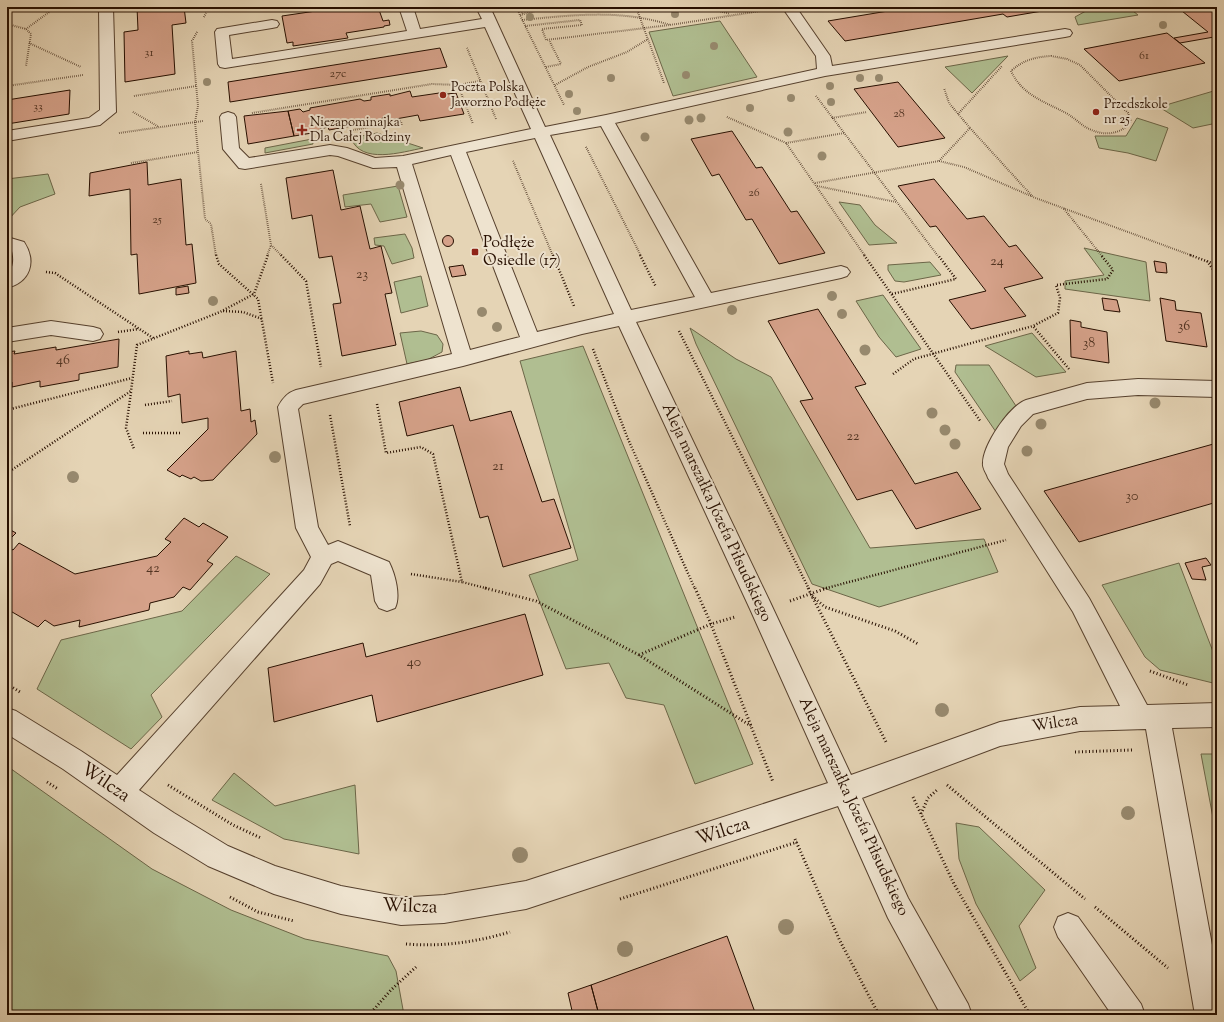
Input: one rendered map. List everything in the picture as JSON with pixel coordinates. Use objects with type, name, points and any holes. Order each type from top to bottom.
[{"type":"street","points":[[7,136],[94,122],[108,112],[108,93],[101,72],[106,7]]},
{"type":"street","points":[[406,7],[415,34]]},
{"type":"street","name":"Aleja marszałka Józefa Piłsudskiego","points":[[483,7],[625,318],[762,609],[898,908],[957,1015]]},
{"type":"street","points":[[789,7],[823,56],[825,72]]},
{"type":"street","points":[[274,34],[415,34],[490,22]]},
{"type":"street","points":[[228,117],[231,149],[246,164],[330,150],[341,151],[373,162],[384,164],[457,149],[502,133],[540,132],[576,126],[825,72],[1065,33]]},
{"type":"street","points":[[606,120],[706,300]]},
{"type":"street","points":[[457,149],[531,340]]},
{"type":"street","points":[[403,161],[463,359]]},
{"type":"street","points":[[7,243],[18,246],[22,252],[23,261],[17,274],[7,282]]},
{"type":"street","points":[[387,602],[381,569],[330,554],[307,528],[288,407],[296,398],[463,359],[582,326],[842,272]]},
{"type":"street","points":[[7,335],[51,328],[93,334]]},
{"type":"street","points":[[1209,1006],[1148,717],[1081,605],[1000,478],[993,464],[998,446],[1014,420],[1026,408],[1087,391],[1138,387],[1217,389]]},
{"type":"street","points":[[119,792],[312,577],[330,554]]},
{"type":"street","name":"Wilcza","points":[[7,720],[72,760],[164,823],[218,856],[274,880],[341,900],[401,911],[444,909],[526,895],[784,812],[1000,734],[1080,719],[1217,715]]},
{"type":"street","points":[[1068,926],[1130,1015]]},
{"type":"path","points":[[26,30],[56,7]]},
{"type":"path","points":[[202,22],[209,7]]},
{"type":"path","points":[[516,7],[666,309],[686,345],[810,595],[900,771],[954,884],[1030,1015]]},
{"type":"path","points":[[520,15],[530,7]]},
{"type":"path","points":[[520,15],[550,7]]},
{"type":"path","points":[[636,7],[671,106]]},
{"type":"path","points":[[705,7],[733,15]]},
{"type":"path","points":[[549,40],[670,25],[789,7]]},
{"type":"path","points":[[522,20],[583,15],[622,15],[660,21],[670,25]]},
{"type":"path","points":[[525,26],[580,20],[582,26],[542,29],[546,40],[549,40],[561,64],[546,66]]},
{"type":"path","points":[[7,24],[26,30],[31,34],[26,66]]},
{"type":"path","points":[[458,27],[632,446],[711,624],[774,783],[766,785]]},
{"type":"path","points":[[198,29],[192,41],[198,106],[195,122],[205,219],[212,224],[216,255],[219,264],[258,299],[278,417],[291,423]]},
{"type":"path","points":[[555,85],[589,67],[626,54],[638,48],[648,39]]},
{"type":"path","points":[[958,114],[1028,39]]},
{"type":"path","points":[[29,43],[101,72]]},
{"type":"path","points":[[1051,56],[1067,59],[1080,65],[1128,113],[1131,121],[1128,128],[1120,133],[1095,132],[1085,127],[1070,115],[1041,101],[1014,80],[1011,71],[1019,63],[1033,57],[1051,56]]},
{"type":"path","points":[[7,86],[101,72]]},
{"type":"path","points":[[802,77],[956,279],[892,294]]},
{"type":"path","points":[[108,112],[110,129],[120,134],[432,84],[458,85],[480,82]]},
{"type":"path","points":[[458,85],[472,124],[482,129],[502,133]]},
{"type":"path","points":[[108,93],[132,96],[196,86]]},
{"type":"path","points":[[944,88],[949,103],[1033,197]]},
{"type":"path","points":[[832,118],[867,112]]},
{"type":"path","points":[[724,116],[786,143],[998,446]]},
{"type":"path","points":[[939,161],[970,128]]},
{"type":"path","points":[[786,143],[844,133]]},
{"type":"path","points":[[131,163],[198,152]]},
{"type":"path","points":[[816,184],[873,172],[939,161],[964,167],[1033,197],[1217,264]]},
{"type":"path","points":[[134,449],[126,428],[137,345],[220,312],[254,294],[271,244],[259,162]]},
{"type":"path","points":[[816,184],[897,202]]},
{"type":"path","points":[[893,374],[914,359],[1033,326],[1058,313],[1060,298],[1056,285],[1108,279],[1113,270],[1064,208]]},
{"type":"path","points":[[271,244],[306,280],[351,533],[330,554]]},
{"type":"path","points":[[1207,261],[1217,275]]},
{"type":"path","points":[[55,273],[154,338]]},
{"type":"path","points":[[220,312],[241,310],[249,312],[262,319]]},
{"type":"path","points":[[1033,326],[1087,391]]},
{"type":"path","points":[[112,333],[139,329]]},
{"type":"path","points":[[7,410],[132,378]]},
{"type":"path","points":[[7,473],[131,391]]},
{"type":"path","points":[[144,405],[172,401]]},
{"type":"path","points":[[377,403],[386,453],[421,447],[433,454],[462,582]]},
{"type":"path","points":[[143,433],[182,433]]},
{"type":"path","points":[[639,655],[711,624],[810,595],[819,590],[1036,533]]},
{"type":"path","points":[[381,569],[462,582],[536,601],[639,655],[752,726]]},
{"type":"path","points":[[810,595],[825,607],[895,632],[918,644]]},
{"type":"path","points":[[7,684],[27,696]]},
{"type":"path","points":[[141,768],[233,825],[267,841]]},
{"type":"path","points":[[945,783],[1086,900]]},
{"type":"path","points":[[784,812],[840,941],[880,1015]]},
{"type":"path","points":[[1092,905],[1184,980],[1209,1006]]},
{"type":"path","points":[[369,1015],[384,995],[403,976],[416,967]]},
{"type":"green space","points":[[1093,7],[1128,7],[1138,15],[1078,25],[1075,17]]},
{"type":"green space","points":[[720,21],[757,77],[673,96],[649,32]]},
{"type":"green space","points":[[1008,56],[972,93],[945,67]]},
{"type":"green space","points":[[1217,90],[1217,123],[1193,128],[1159,107]]},
{"type":"green space","points":[[1137,118],[1168,128],[1156,161],[1128,153],[1099,148],[1095,136],[1126,136]]},
{"type":"green space","points":[[377,133],[423,148],[394,154],[373,154],[364,152],[356,146],[351,138]]},
{"type":"green space","points":[[312,139],[313,144],[265,153],[265,148]]},
{"type":"green space","points":[[48,174],[55,194],[20,207],[7,221],[7,179]]},
{"type":"green space","points":[[398,186],[407,217],[380,222],[371,204],[345,207],[343,195]]},
{"type":"green space","points":[[839,202],[860,205],[875,225],[897,243],[869,245]]},
{"type":"green space","points":[[405,234],[412,248],[414,258],[392,264],[384,246],[375,245],[374,238]]},
{"type":"green space","points":[[1084,248],[1146,262],[1150,301],[1065,289],[1065,281],[1104,275]]},
{"type":"green space","points":[[930,262],[941,275],[904,282],[895,281],[888,270],[888,265]]},
{"type":"green space","points":[[421,276],[428,306],[401,313],[394,282]]},
{"type":"green space","points":[[883,295],[921,349],[896,357],[879,337],[856,301]]},
{"type":"green space","points":[[690,328],[736,359],[771,377],[870,548],[984,539],[998,572],[879,607],[812,584],[696,344]]},
{"type":"green space","points":[[421,331],[437,335],[443,344],[442,352],[427,360],[407,364],[400,333]]},
{"type":"green space","points":[[1032,333],[1066,372],[1036,377],[985,346]]},
{"type":"green space","points":[[583,346],[753,764],[695,784],[664,705],[626,698],[609,663],[566,669],[529,575],[578,560],[520,361]]},
{"type":"green space","points":[[956,365],[989,365],[1016,406],[996,432],[955,372]]},
{"type":"green space","points":[[236,556],[270,574],[151,695],[162,717],[131,749],[37,689],[61,640],[182,611]]},
{"type":"green space","points":[[1179,563],[1217,662],[1217,684],[1160,670],[1145,657],[1102,585]]},
{"type":"green space","points":[[1201,754],[1217,754],[1217,839]]},
{"type":"green space","points":[[7,766],[152,869],[231,910],[305,939],[388,956],[396,971],[404,1015],[7,1015]]},
{"type":"green space","points":[[234,773],[275,806],[355,785],[359,854],[284,839],[212,800]]},
{"type":"green space","points":[[956,823],[979,827],[1045,890],[1019,926],[1036,968],[1020,981],[976,904],[959,859]]},
{"type":"building","points":[[137,7],[184,7],[186,23],[172,25],[175,74],[125,82],[124,32],[138,30]]},
{"type":"building","points":[[343,7],[378,7],[383,21],[389,20],[390,25],[346,33],[348,38],[293,46],[293,42],[287,43],[282,16]]},
{"type":"building","points":[[912,7],[1052,7],[1054,9],[1007,17],[1003,14],[845,41],[828,21]]},
{"type":"building","points":[[1177,7],[1217,7],[1217,37],[1180,43],[1174,38],[1208,32]]},
{"type":"building","points":[[1167,33],[1205,63],[1119,81],[1084,49]]},
{"type":"building","points":[[440,48],[447,67],[230,102],[228,82]]},
{"type":"building","points":[[898,82],[945,138],[898,147],[854,89]]},
{"type":"building","points":[[70,90],[69,114],[7,124],[7,100]]},
{"type":"building","points":[[410,91],[412,97],[446,92],[447,94],[456,93],[464,114],[420,121],[418,115],[390,120],[389,117],[382,118],[380,121],[329,130],[328,127],[320,129],[318,132],[294,136],[288,111],[300,109],[303,112],[310,110],[310,108],[360,99],[364,101],[371,100],[371,97],[390,94],[390,96]]},
{"type":"building","points":[[288,111],[294,136],[248,144],[244,116]]},
{"type":"building","points":[[732,131],[756,168],[762,167],[791,212],[797,211],[825,253],[779,264],[752,219],[746,220],[719,174],[712,176],[691,139]]},
{"type":"building","points":[[147,162],[148,185],[181,179],[186,245],[192,244],[196,283],[139,294],[137,254],[131,255],[130,189],[89,196],[90,173]]},
{"type":"building","points":[[333,170],[341,210],[360,206],[370,249],[381,246],[392,293],[385,294],[396,345],[342,356],[333,304],[341,303],[332,256],[319,258],[312,215],[292,219],[286,178]]},
{"type":"building","points":[[934,179],[967,219],[984,216],[1009,247],[1016,245],[1043,278],[1004,288],[1026,316],[971,329],[949,300],[986,291],[936,226],[930,227],[898,186]]},
{"type":"building","points":[[446,236],[450,236],[452,237],[452,245],[446,246],[443,243],[443,239]]},
{"type":"building","points":[[1154,261],[1166,263],[1167,273],[1156,272]]},
{"type":"building","points":[[463,265],[466,275],[452,277],[449,267]]},
{"type":"building","points":[[188,286],[189,293],[176,295],[176,288]]},
{"type":"building","points":[[1102,298],[1117,300],[1120,312],[1104,310]]},
{"type":"building","points":[[1160,298],[1175,301],[1176,310],[1201,313],[1207,347],[1166,341]]},
{"type":"building","points":[[818,309],[866,384],[855,387],[915,484],[957,472],[981,509],[916,529],[892,490],[857,500],[800,401],[813,399],[768,321]]},
{"type":"building","points":[[1070,320],[1081,322],[1081,327],[1107,332],[1109,363],[1071,357]]},
{"type":"building","points":[[119,339],[118,367],[79,374],[79,380],[40,387],[40,381],[12,387],[12,382],[7,384],[7,352],[15,351],[14,354],[56,347],[56,350]]},
{"type":"building","points":[[189,351],[189,354],[202,352],[203,358],[236,351],[241,411],[250,409],[251,422],[255,420],[257,434],[213,480],[201,481],[194,477],[191,479],[182,475],[180,477],[167,470],[208,429],[208,418],[182,423],[180,394],[168,397],[166,356]]},
{"type":"building","points":[[460,387],[470,421],[511,411],[542,502],[554,499],[571,548],[503,567],[488,516],[480,518],[453,425],[407,436],[399,402]]},
{"type":"building","points":[[1217,443],[1217,502],[1079,542],[1044,491]]},
{"type":"building","points":[[184,518],[199,527],[203,523],[228,537],[207,561],[213,564],[190,590],[183,587],[174,597],[150,603],[149,610],[79,627],[80,620],[54,626],[45,620],[38,627],[7,609],[7,547],[13,550],[19,543],[75,574],[157,556],[171,542],[165,539]]},
{"type":"building","points":[[7,528],[16,533],[7,542]]},
{"type":"building","points":[[1206,558],[1211,565],[1202,567],[1206,580],[1192,579],[1185,563]]},
{"type":"building","points":[[525,614],[543,675],[377,722],[372,695],[274,722],[268,668],[363,643],[366,657]]},
{"type":"building","points":[[727,936],[756,1015],[599,1015],[591,985]]},
{"type":"building","points":[[591,985],[599,1015],[573,1015],[568,993]]},
{"type":"place","name":"Poczta Polska Jaworzno Podłęże","points":[[443,95]]},
{"type":"place","name":"Przedszkole nr 25","points":[[1096,112]]},
{"type":"place","name":"Niezapominajka Dla Całej Rodziny","points":[[302,130]]},
{"type":"place","name":"Podłęże Osiedle (17)","points":[[475,252]]}]
